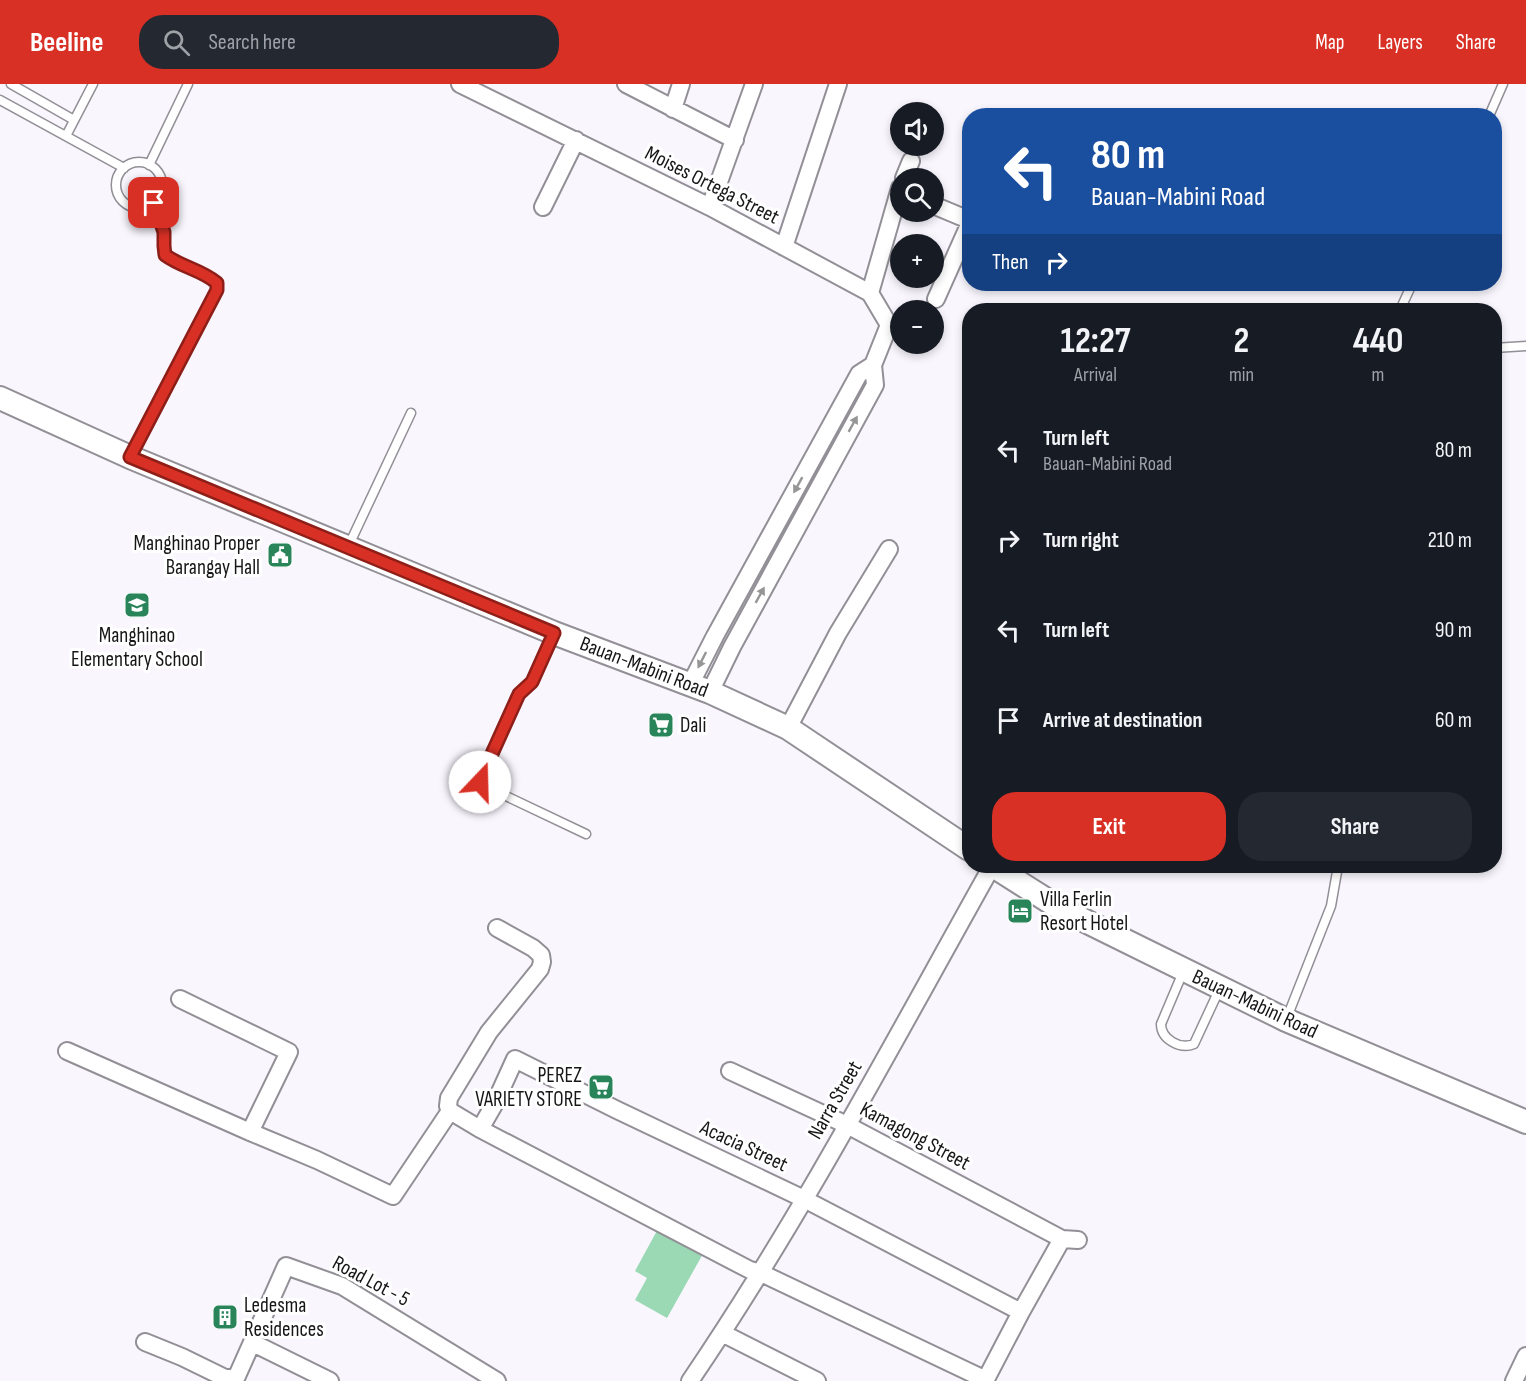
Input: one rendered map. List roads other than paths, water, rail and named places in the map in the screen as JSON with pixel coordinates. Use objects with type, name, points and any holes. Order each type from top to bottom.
[{"type":"main road","name":"Bauan-Mabini Road","points":[[0,398],[130,457],[554,633],[700,689],[788,728],[962,844]]},
{"type":"main road","name":"Bauan-Mabini Road","points":[[1004,873],[1061,909],[1286,1020],[1526,1122]]},
{"type":"street","name":"Moises Ortega Street","points":[[460,84],[710,207],[870,293]]},
{"type":"street","points":[[626,84],[735,140]]},
{"type":"street","points":[[674,109],[681,84]]},
{"type":"street","points":[[710,207],[754,84]]},
{"type":"street","points":[[784,247],[838,84]]},
{"type":"street","points":[[543,207],[576,141]]},
{"type":"street","points":[[908,168],[911,161]]},
{"type":"street","points":[[944,210],[962,217]]},
{"type":"street","points":[[700,689],[715,636],[859,375],[873,365],[889,325],[870,293],[891,222]]},
{"type":"street","points":[[936,299],[962,241]]},
{"type":"street","points":[[788,728],[838,633],[890,549]]},
{"type":"street","name":"Narra Street","points":[[690,1381],[761,1273],[989,873]]},
{"type":"street","points":[[497,928],[533,948],[541,955],[542,962],[540,969],[489,1032],[449,1098],[450,1111],[480,1129],[750,1270],[761,1273],[986,1381],[1021,1312]]},
{"type":"street","points":[[180,999],[289,1052],[250,1132]]},
{"type":"street","points":[[67,1051],[317,1160],[393,1196],[450,1111]]},
{"type":"street","name":"Acacia Street","points":[[480,1129],[515,1059],[804,1199],[1021,1312]]},
{"type":"street","name":"Kamagong Street","points":[[730,1071],[847,1125],[1070,1240],[1021,1312]]},
{"type":"street","name":"Road Lot - 5","points":[[145,1342],[227,1379],[237,1376],[286,1266],[342,1286],[497,1381]]},
{"type":"street","points":[[722,1333],[817,1381]]},
{"type":"street","points":[[253,1343],[330,1381]]},
{"type":"street","points":[[1514,1381],[1526,1356]]},
{"type":"lane","points":[[11,84],[74,120]]},
{"type":"lane","points":[[66,136],[93,84]]},
{"type":"lane","points":[[149,165],[188,84]]},
{"type":"lane","points":[[1492,108],[1503,84]]},
{"type":"lane","points":[[0,100],[124,168]]},
{"type":"lane","points":[[140,162],[149,165],[160,178],[162,187],[159,196],[154,203],[146,207],[128,206],[117,192],[118,175],[132,163],[140,162]]},
{"type":"lane","points":[[130,457],[217,290],[217,283],[208,275],[174,262],[165,255],[164,232],[154,203]]},
{"type":"lane","points":[[1502,348],[1526,346]]},
{"type":"lane","points":[[347,547],[411,412]]},
{"type":"lane","points":[[554,633],[532,682],[519,694],[480,782],[586,834]]},
{"type":"lane","points":[[1286,1020],[1331,906],[1337,873]]},
{"type":"lane","points":[[1184,970],[1161,1024],[1164,1036],[1183,1046],[1194,1044],[1220,988]]},
{"type":"place","name":"Manghinao Proper Barangay Hall","points":[[280,555]]},
{"type":"place","name":"Manghinao Elementary School","points":[[137,605]]},
{"type":"place","name":"Dali","points":[[661,725]]},
{"type":"place","name":"Villa Ferlin Resort Hotel","points":[[1020,911]]},
{"type":"place","name":"PEREZ VARIETY STORE","points":[[601,1087]]},
{"type":"place","name":"Ledesma Residences","points":[[225,1317]]}]
